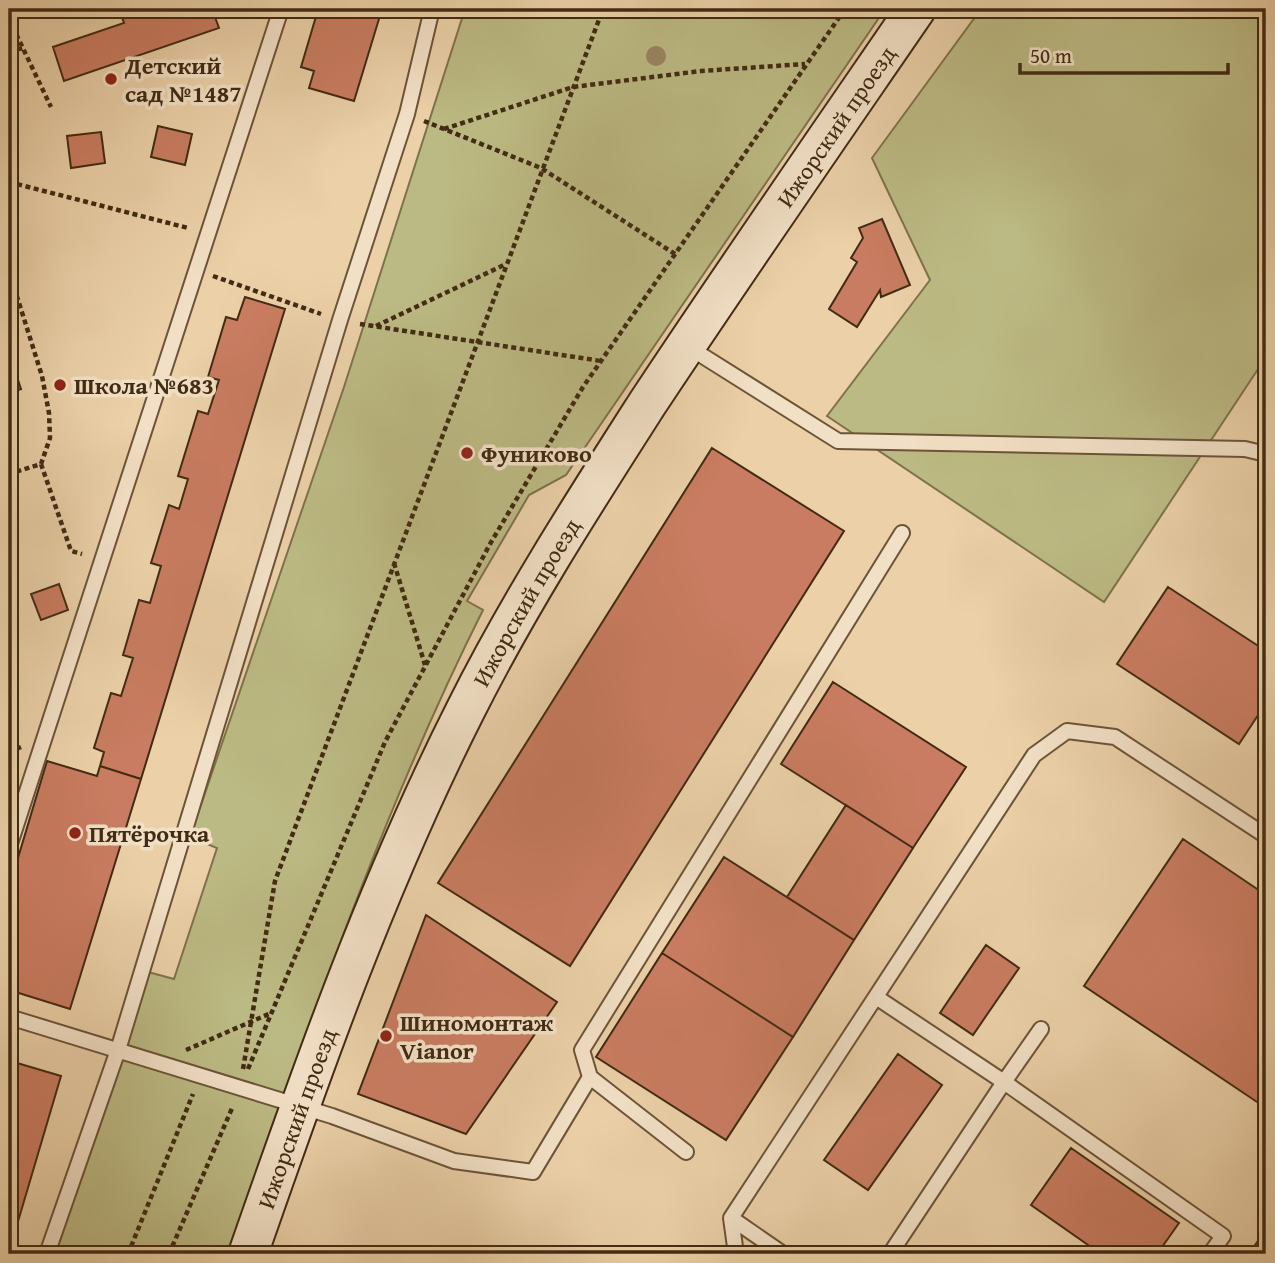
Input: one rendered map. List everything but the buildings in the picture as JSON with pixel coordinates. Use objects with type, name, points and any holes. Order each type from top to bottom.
[{"type":"street","name":"Ижорский проезд","points":[[249,1254],[300,1107],[414,816],[466,709],[525,602],[603,472],[686,345],[916,9]]},
{"type":"lane","points":[[9,846],[281,9]]},
{"type":"lane","points":[[47,1254],[118,1050],[340,320],[407,114],[432,9]]},
{"type":"lane","points":[[686,345],[838,441],[1245,449],[1266,454]]},
{"type":"lane","points":[[686,1152],[590,1077],[582,1050],[902,533]]},
{"type":"lane","points":[[736,1254],[731,1219],[1034,755],[1067,731],[1115,737],[1266,836]]},
{"type":"lane","points":[[876,997],[1004,1082],[1223,1236],[1210,1254]]},
{"type":"lane","points":[[9,1017],[300,1107],[454,1161],[533,1172],[590,1077]]},
{"type":"lane","points":[[890,1254],[1041,1029]]},
{"type":"lane","points":[[731,1219],[783,1254]]},
{"type":"path","points":[[239,1090],[275,881],[603,9]]},
{"type":"path","points":[[9,19],[51,107]]},
{"type":"path","points":[[9,51],[24,48]]},
{"type":"path","points":[[444,129],[573,87],[701,71],[806,64]]},
{"type":"path","points":[[407,114],[541,168],[675,254]]},
{"type":"path","points":[[9,182],[209,234]]},
{"type":"path","points":[[375,326],[506,264]]},
{"type":"path","points":[[197,270],[340,320],[601,361]]},
{"type":"path","points":[[9,271],[42,376],[49,413],[50,438],[41,464],[71,551],[103,559]]},
{"type":"path","points":[[9,474],[41,464]]},
{"type":"path","points":[[394,563],[425,666]]},
{"type":"path","points":[[182,1051],[251,1024],[272,1012]]},
{"type":"path","points":[[128,1254],[200,1077]]},
{"type":"shaded area","points":[[465,9],[885,9],[566,475],[529,495],[467,601],[483,610],[445,688],[377,847],[229,1254],[53,1254],[148,972],[174,979],[217,848],[190,837],[344,387]]},
{"type":"shaded area","points":[[981,9],[1266,9],[1266,357],[1104,602],[827,416],[930,280],[872,158]]},
{"type":"place","name":"Детский сад №1487","points":[[111,79]]},
{"type":"place","name":"Школа №683","points":[[60,385]]},
{"type":"place","name":"Фуниково","points":[[467,453]]},
{"type":"place","name":"Пятёрочка","points":[[75,833]]},
{"type":"place","name":"Шиномонтаж Vianor","points":[[386,1036]]}]
